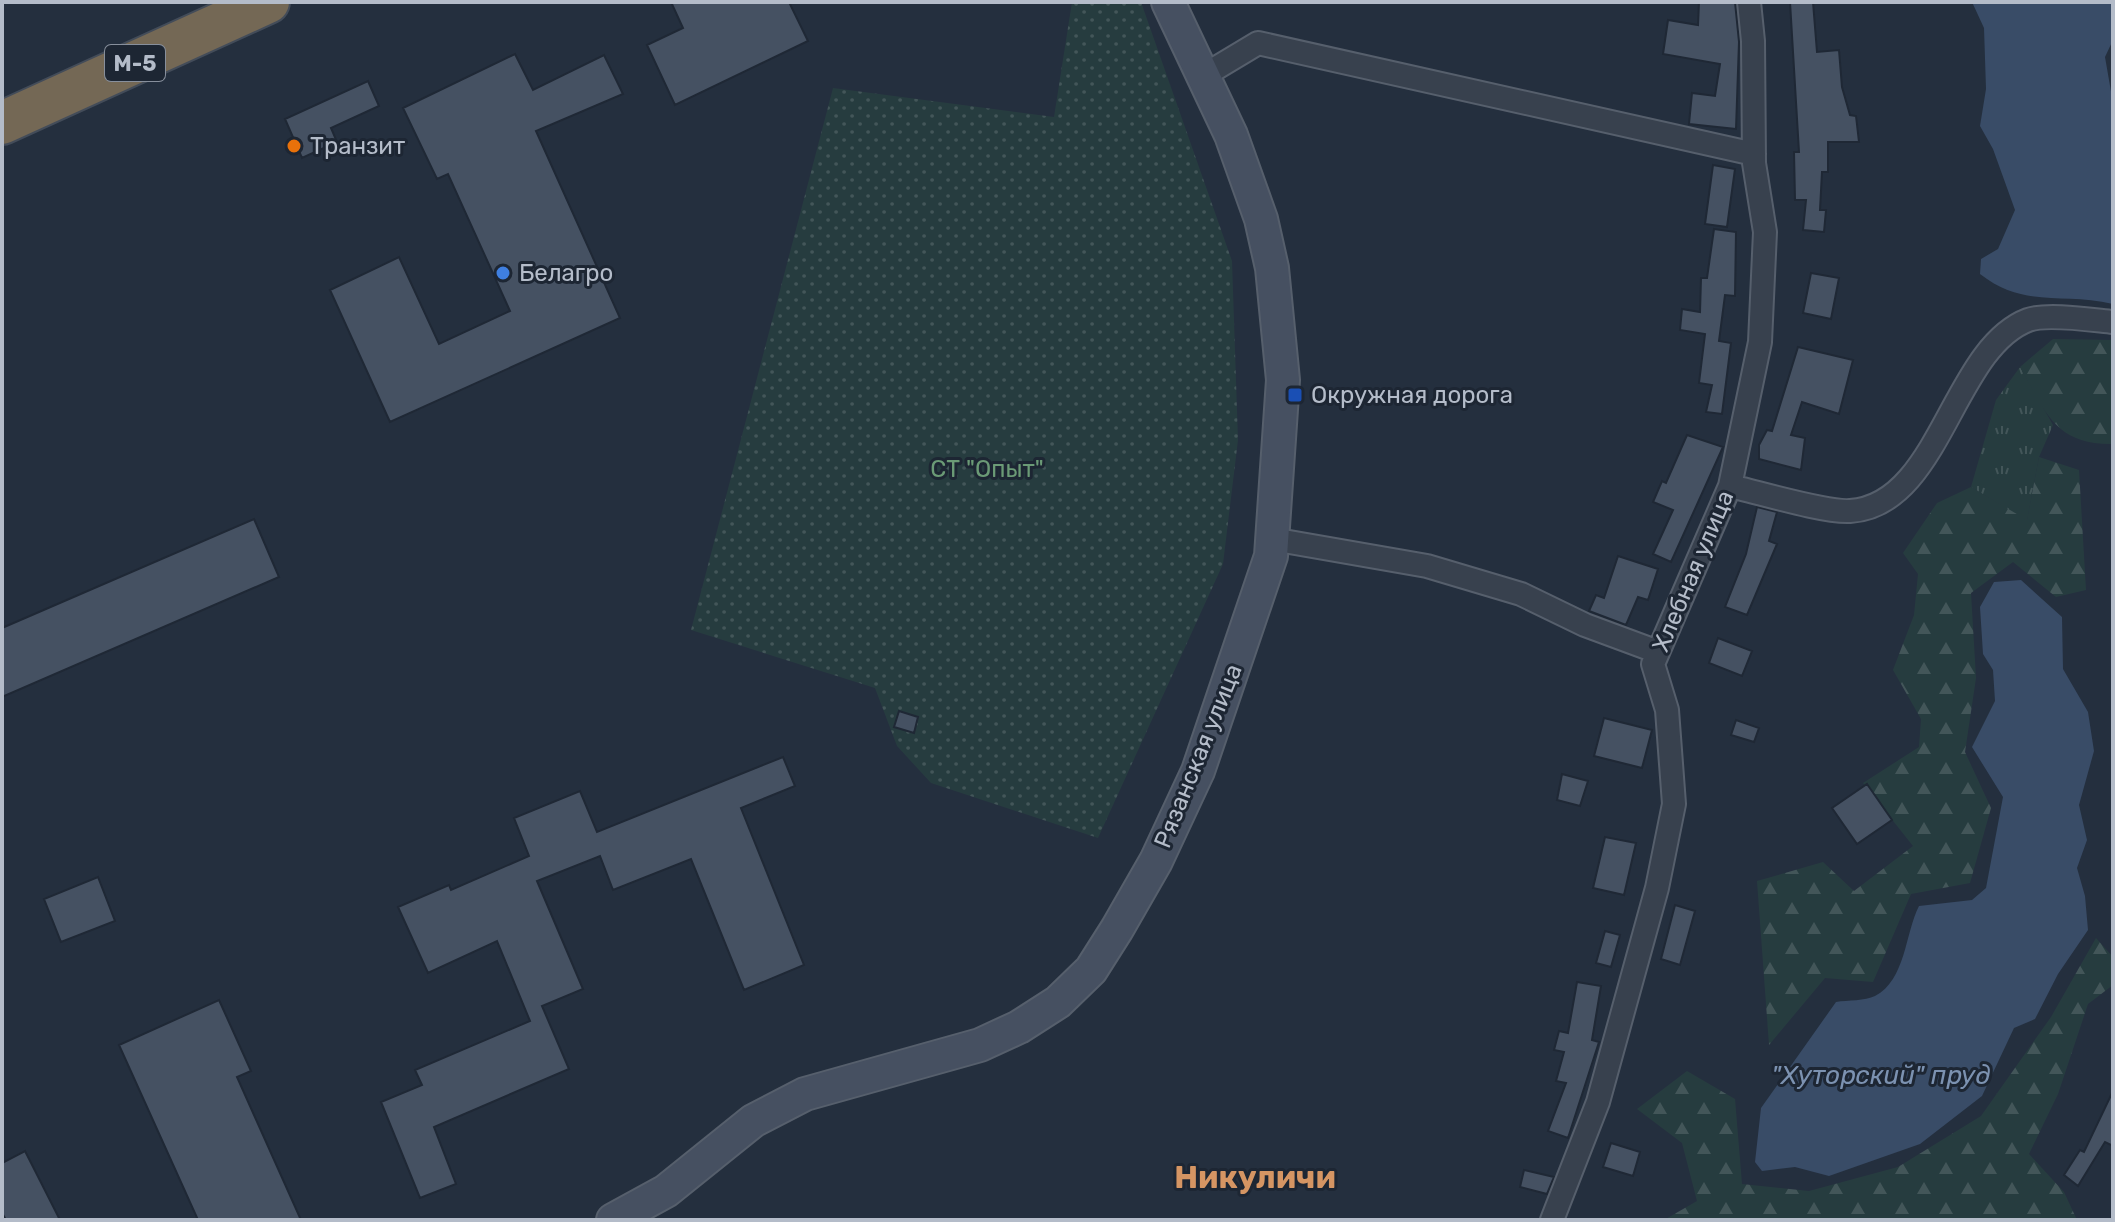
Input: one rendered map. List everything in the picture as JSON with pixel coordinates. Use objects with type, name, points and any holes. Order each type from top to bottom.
[{"type":"highway","name":"М-5","points":[[2,123],[268,2]]},
{"type":"street","name":"Рязанская улица","points":[[613,1220],[666,1191],[753,1121],[805,1094],[980,1045],[1058,1002],[1091,970],[1156,861],[1198,771],[1269,562],[1283,380],[1272,268],[1261,219],[1241,163],[1168,2]]},
{"type":"street","name":"Хлебная улица","points":[[1552,1220],[1598,1102],[1657,888],[1674,804],[1667,710],[1653,664],[1730,486],[1760,342],[1765,232],[1754,154],[1753,41],[1749,2]]},
{"type":"street","points":[[1203,76],[1258,43],[1754,154]]},
{"type":"street","points":[[1730,486],[1850,511],[1881,501],[1916,471],[1988,349],[2028,319],[2082,318],[2113,322]]},
{"type":"street","points":[[1272,539],[1427,566],[1521,594],[1585,625],[1658,652]]},
{"type":"green space","name":"СТ \"Опыт\"","points":[[1072,2],[1141,2],[1232,261],[1238,440],[1223,564],[1098,838],[931,783],[897,746],[875,688],[691,630],[833,88],[1054,117]]},
{"type":"green space","points":[[2053,339],[2113,340],[2113,444],[2093,443],[2065,432],[2037,398],[2020,367]]},
{"type":"green space","points":[[2020,367],[2053,425],[2039,457],[2027,521],[1971,487],[1996,400]]},
{"type":"green space","points":[[2039,457],[2079,470],[2086,590],[2056,597],[2013,562],[1971,593],[1976,678],[1965,752],[1991,808],[1970,883],[1911,894],[1873,982],[1825,978],[1769,1045],[1757,881],[1823,862],[1854,891],[1913,846],[1863,783],[1919,747],[1921,719],[1893,670],[1914,615],[1918,574],[1903,553],[1937,503],[1971,487],[2027,520]]},
{"type":"green space","points":[[2096,938],[2113,957],[2113,985],[2088,1004],[2058,1094],[2029,1154],[2064,1192],[2077,1220],[1664,1220],[1697,1201],[1682,1143],[1637,1109],[1687,1071],[1735,1099],[1742,1184],[1809,1191],[1898,1167],[1981,1116],[2051,1017]]},
{"type":"water","points":[[1972,2],[2113,2],[2113,40],[2105,57],[2113,103],[2113,304],[2028,296],[1997,285],[1980,274],[1981,259],[1998,249],[2015,210],[1993,149],[1980,126],[1986,89],[1984,28]]},
{"type":"water","name":"\"Хуторский\" пруд","points":[[2021,580],[2062,617],[2063,669],[2088,712],[2094,751],[2079,805],[2087,840],[2077,868],[2085,896],[2088,930],[2058,974],[2035,1019],[2014,1028],[1982,1096],[1920,1144],[1829,1176],[1795,1167],[1762,1171],[1755,1162],[1761,1108],[1836,1002],[1871,998],[1885,989],[1899,968],[1919,906],[1972,900],[1986,888],[2003,797],[1972,747],[1995,701],[1993,670],[1983,654],[1980,607],[1994,582]]},
{"type":"building","points":[[671,2],[789,2],[808,41],[675,105],[647,45],[683,28]]},
{"type":"building","points":[[1699,2],[1735,2],[1739,42],[1736,129],[1689,124],[1692,93],[1715,96],[1720,64],[1663,54],[1668,20],[1698,25]]},
{"type":"building","points":[[1790,2],[1813,2],[1817,52],[1839,50],[1842,87],[1850,115],[1856,116],[1859,142],[1828,142],[1828,172],[1822,172],[1820,210],[1826,210],[1824,232],[1803,230],[1806,200],[1795,200],[1794,152],[1799,152]]},
{"type":"building","points":[[515,54],[533,90],[604,55],[623,94],[536,131],[620,318],[390,422],[330,290],[399,257],[439,344],[510,311],[448,174],[437,179],[403,108]]},
{"type":"building","points":[[368,81],[379,106],[331,128],[337,142],[302,158],[285,119]]},
{"type":"building","points":[[1713,165],[1735,169],[1727,227],[1705,224]]},
{"type":"building","points":[[1714,229],[1736,232],[1735,296],[1725,295],[1719,341],[1731,343],[1722,414],[1706,412],[1712,385],[1699,383],[1705,334],[1680,330],[1682,309],[1700,312],[1701,278],[1707,278]]},
{"type":"building","points":[[1811,273],[1839,278],[1831,319],[1803,313]]},
{"type":"building","points":[[1798,347],[1853,360],[1839,414],[1802,402],[1791,435],[1805,438],[1801,470],[1759,459],[1759,445],[1767,430],[1772,431]]},
{"type":"building","points":[[1687,435],[1723,447],[1671,562],[1653,554],[1673,510],[1653,502],[1662,481],[1666,483]]},
{"type":"building","points":[[1757,507],[1777,512],[1769,541],[1777,544],[1747,615],[1725,607],[1746,554]]},
{"type":"building","points":[[254,519],[279,577],[2,697],[2,628]]},
{"type":"building","points":[[1618,556],[1658,569],[1648,600],[1638,597],[1626,625],[1589,611],[1596,595],[1604,598]]},
{"type":"building","points":[[1718,638],[1752,651],[1742,676],[1709,663]]},
{"type":"building","points":[[899,711],[918,717],[914,733],[894,727]]},
{"type":"building","points":[[1604,718],[1652,730],[1642,768],[1594,756]]},
{"type":"building","points":[[1736,720],[1759,728],[1754,742],[1731,735]]},
{"type":"building","points":[[783,757],[795,786],[741,808],[804,965],[744,990],[691,859],[613,890],[600,856],[537,881],[583,989],[542,1006],[569,1069],[434,1127],[456,1184],[420,1198],[381,1102],[422,1085],[415,1070],[530,1021],[497,941],[428,973],[398,907],[449,885],[451,890],[529,856],[514,818],[580,791],[597,832]]},
{"type":"building","points":[[1562,774],[1588,781],[1580,806],[1557,800]]},
{"type":"building","points":[[1867,784],[1892,820],[1857,844],[1832,808]]},
{"type":"building","points":[[1605,837],[1636,843],[1624,895],[1593,888]]},
{"type":"building","points":[[98,877],[115,921],[61,942],[44,899]]},
{"type":"building","points":[[1675,905],[1695,911],[1680,965],[1661,959]]},
{"type":"building","points":[[1605,931],[1620,935],[1611,967],[1596,963]]},
{"type":"building","points":[[1577,982],[1601,986],[1592,1040],[1599,1042],[1568,1138],[1548,1131],[1566,1083],[1556,1081],[1564,1052],[1554,1050],[1559,1031],[1568,1033]]},
{"type":"building","points":[[219,1000],[251,1071],[237,1077],[301,1220],[198,1220],[119,1045]]},
{"type":"building","points":[[2113,1091],[2113,1146],[2105,1142],[2078,1186],[2064,1175],[2080,1150],[2084,1152]]},
{"type":"building","points":[[1611,1143],[1640,1152],[1633,1176],[1603,1167]]},
{"type":"building","points":[[25,1151],[60,1220],[6,1220],[2,1213],[2,1163]]},
{"type":"building","points":[[1524,1170],[1554,1177],[1547,1194],[1520,1187]]},
{"type":"place","name":"Транзит","points":[[294,146]]},
{"type":"place","name":"Белагро","points":[[503,273]]},
{"type":"place","name":"Окружная дорога","points":[[1295,395]]},
{"type":"district","name":"Никуличи","points":[[1255,1177]]}]
